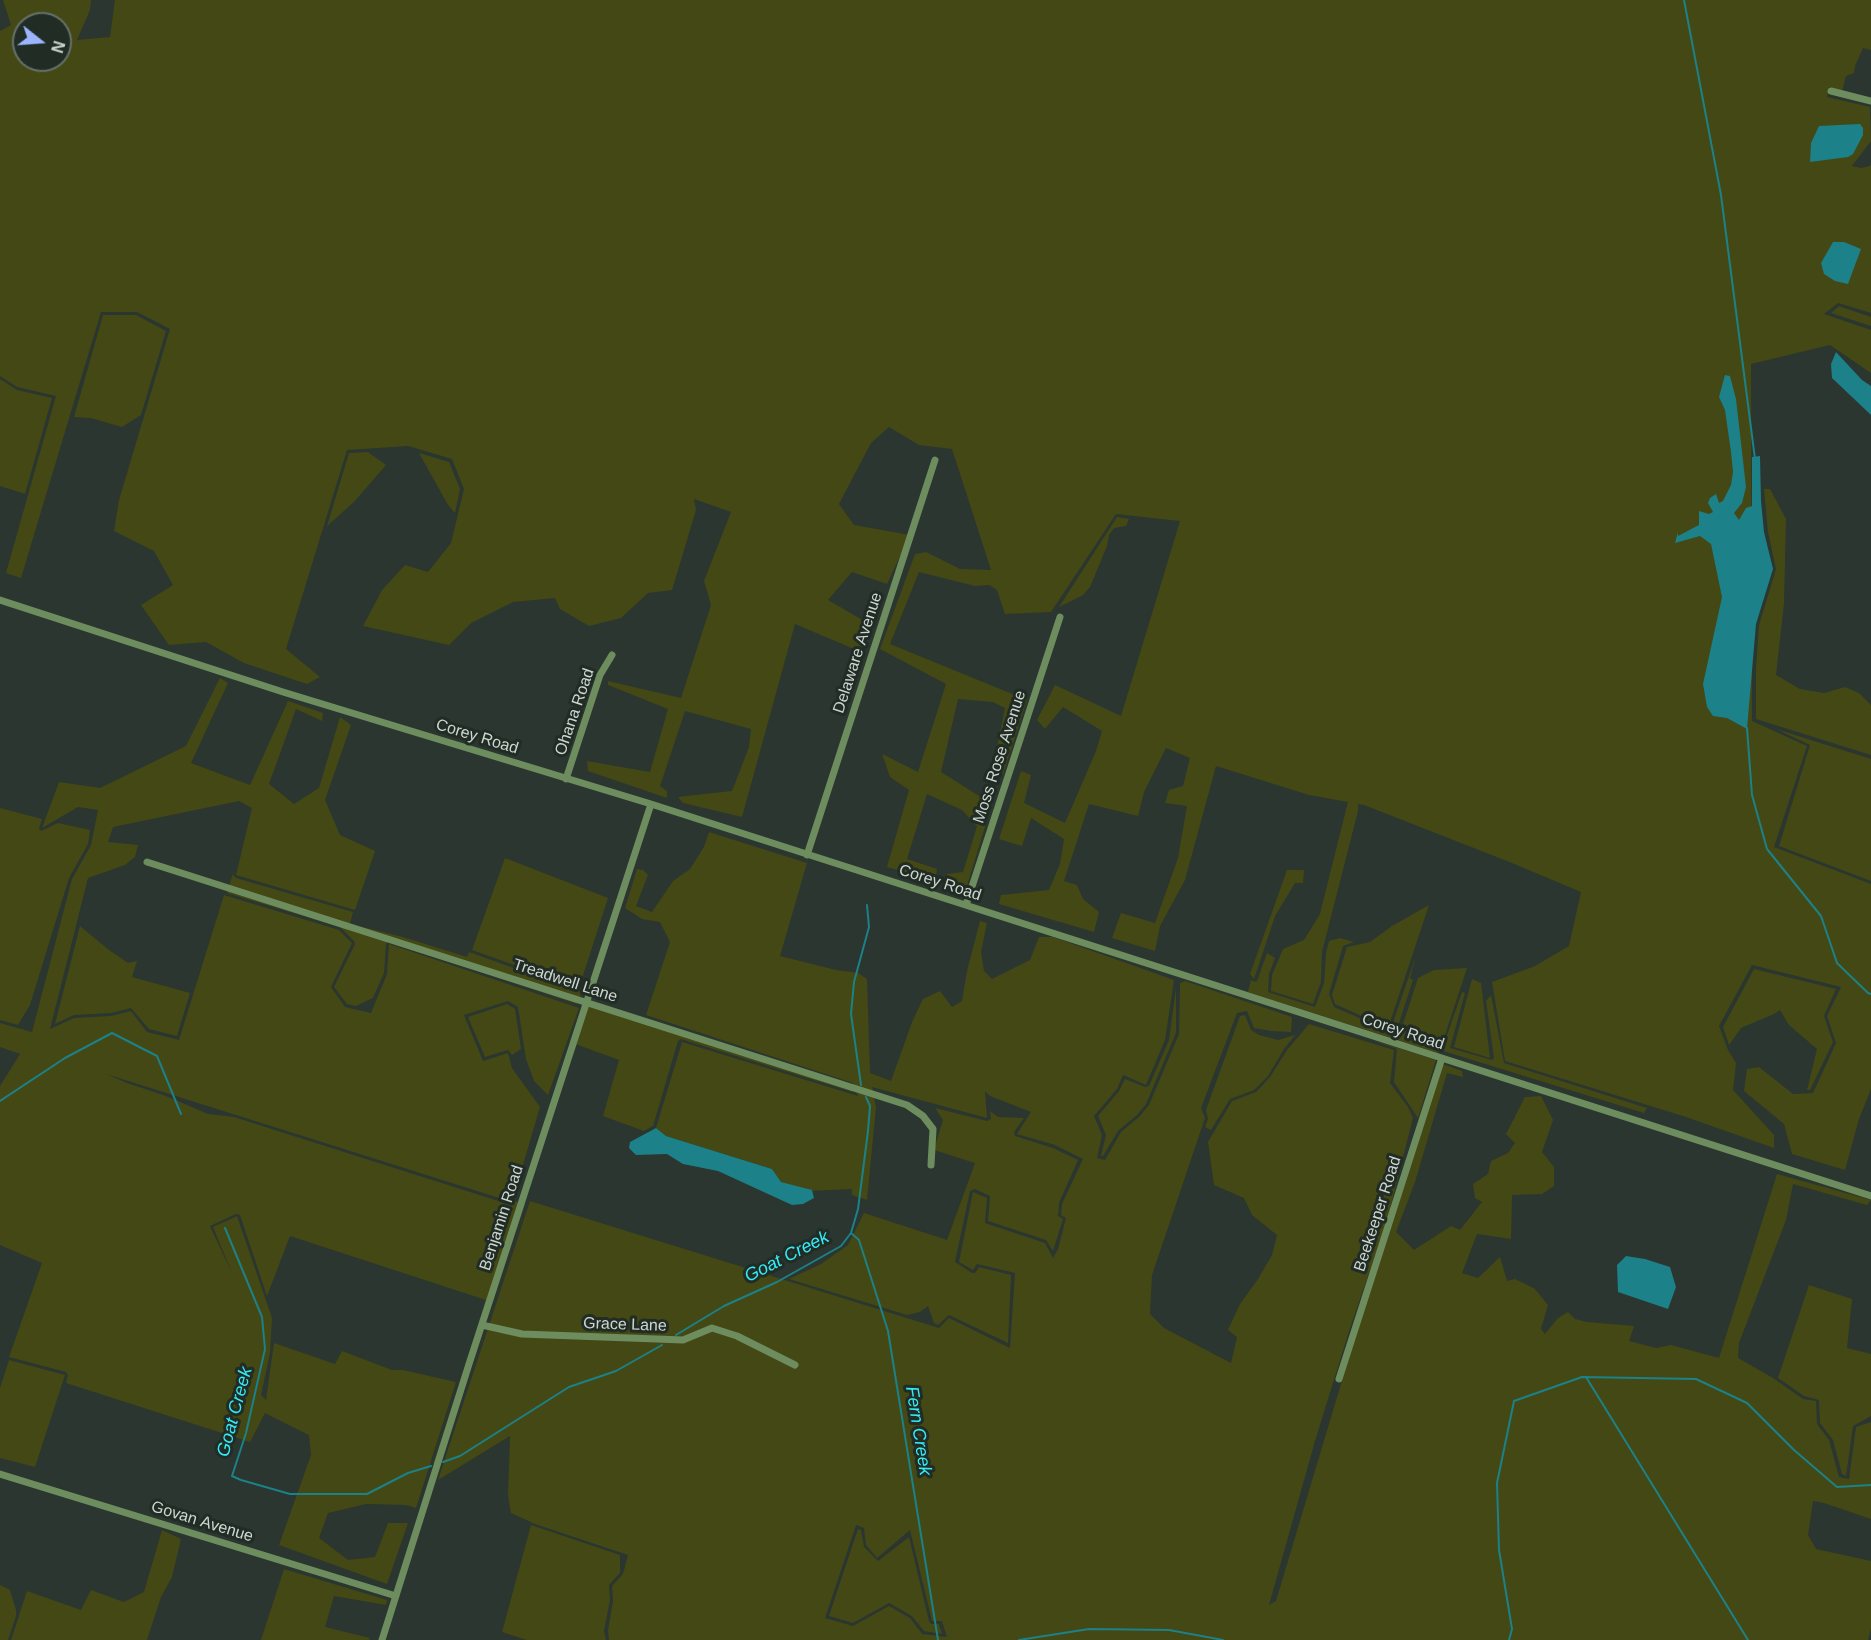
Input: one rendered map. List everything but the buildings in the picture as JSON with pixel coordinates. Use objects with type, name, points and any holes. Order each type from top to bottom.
[{"type":"street","points":[[1831,92],[1871,101]]},
{"type":"street","name":"Delaware Avenue","points":[[807,855],[934,460]]},
{"type":"street","name":"Corey Road","points":[[0,600],[283,692],[651,804],[1871,1196]]},
{"type":"street","name":"Moss Rose Avenue","points":[[966,905],[1060,617]]},
{"type":"street","name":"Ohana Road","points":[[566,778],[600,675],[612,655]]},
{"type":"street","name":"Benjamin Road","points":[[382,1640],[651,804]]},
{"type":"street","name":"Treadwell Lane","points":[[147,862],[907,1105],[922,1116],[933,1129],[931,1165]]},
{"type":"street","name":"Beekeeper Road","points":[[1339,1379],[1442,1058]]},
{"type":"street","name":"Grace Lane","points":[[482,1325],[522,1334],[683,1340],[712,1328],[737,1336],[795,1365]]},
{"type":"street","name":"Govan Avenue","points":[[0,1474],[396,1596]]},
{"type":"green space","points":[[3,0],[91,0],[90,10],[77,40],[110,37],[115,0],[1871,0],[1871,50],[1863,48],[1854,73],[1846,76],[1842,91],[1829,87],[1827,97],[1870,107],[1871,141],[1852,166],[1861,168],[1871,164],[1871,313],[1838,303],[1824,314],[1871,330],[1871,373],[1830,345],[1751,364],[1752,721],[1807,746],[1774,847],[1871,884],[1871,1089],[1859,1119],[1845,1170],[1792,1154],[1784,1124],[1744,1091],[1747,1069],[1759,1067],[1793,1094],[1813,1093],[1836,1043],[1827,1016],[1841,987],[1752,965],[1719,1026],[1728,1050],[1736,1063],[1733,1090],[1774,1135],[1774,1148],[1686,1117],[1505,1061],[1492,982],[1535,966],[1569,946],[1581,892],[1364,805],[1358,804],[1322,952],[1321,982],[1313,1004],[1271,991],[1272,975],[1283,949],[1304,940],[1320,914],[1348,802],[1309,795],[1216,766],[1185,880],[1160,926],[1155,951],[1112,938],[1121,913],[1155,923],[1178,858],[1187,806],[1165,803],[1169,790],[1183,786],[1190,758],[1166,748],[1144,792],[1138,816],[1089,804],[1064,881],[1077,885],[1083,899],[1099,912],[1094,932],[999,904],[1001,895],[1049,890],[1060,864],[1064,839],[1031,818],[1022,846],[999,839],[1021,771],[1031,775],[1024,803],[1065,823],[1096,751],[1102,731],[1063,707],[1045,729],[1037,720],[1055,685],[1121,716],[1180,521],[1116,514],[1051,612],[1005,614],[997,590],[989,585],[975,586],[919,572],[890,644],[1027,700],[1003,774],[992,772],[1005,708],[993,702],[958,699],[941,772],[992,804],[966,889],[944,885],[947,874],[963,872],[977,826],[962,810],[927,794],[907,859],[937,869],[935,881],[887,867],[909,790],[890,777],[882,754],[918,772],[946,684],[880,649],[915,554],[926,552],[960,569],[991,570],[952,449],[919,445],[889,427],[871,443],[839,504],[854,525],[910,535],[887,584],[852,572],[828,600],[871,625],[861,652],[795,624],[742,817],[683,803],[678,797],[732,791],[749,747],[751,729],[685,711],[660,786],[667,791],[667,798],[588,771],[587,761],[650,772],[668,709],[608,685],[608,681],[681,698],[711,605],[704,581],[731,512],[694,499],[696,510],[672,590],[648,593],[621,618],[589,626],[560,609],[555,598],[513,602],[471,623],[449,645],[363,626],[382,590],[405,565],[428,572],[451,543],[464,489],[452,459],[408,446],[347,450],[286,649],[320,677],[307,684],[244,663],[206,642],[169,645],[141,605],[173,585],[154,551],[114,531],[119,500],[170,329],[137,312],[101,312],[21,578],[6,573],[56,396],[17,387],[0,376],[0,31],[11,25]]},
{"type":"green space","points":[[1839,306],[1871,317],[1871,326],[1831,313]]},
{"type":"green space","points":[[103,315],[136,315],[166,331],[141,415],[122,427],[91,418],[74,417]]},
{"type":"green space","points":[[0,379],[17,390],[52,398],[25,494],[0,486]]},
{"type":"green space","points":[[368,452],[386,465],[354,502],[327,526],[349,453]]},
{"type":"green space","points":[[419,453],[449,462],[460,489],[455,513],[448,505]]},
{"type":"green space","points":[[1764,489],[1770,489],[1786,519],[1784,603],[1776,675],[1800,689],[1824,693],[1845,687],[1859,693],[1871,705],[1871,755],[1756,719],[1759,625],[1776,569],[1768,532]]},
{"type":"green space","points":[[1117,517],[1129,519],[1126,526],[1114,528],[1109,535],[1107,546],[1090,587],[1083,595],[1059,607]]},
{"type":"green space","points":[[220,678],[228,683],[191,763],[250,785],[288,701],[323,713],[322,721],[296,709],[269,784],[294,804],[319,788],[340,717],[351,725],[325,800],[340,835],[375,851],[355,910],[236,875],[252,808],[239,801],[113,827],[108,842],[138,845],[135,857],[125,865],[88,878],[50,1029],[74,1018],[111,1016],[131,1011],[147,1032],[179,1040],[224,895],[339,930],[352,943],[331,987],[345,1007],[371,1013],[387,974],[389,944],[579,1008],[548,1095],[534,1081],[526,1059],[518,1007],[508,1001],[464,1015],[483,1061],[508,1053],[512,1068],[540,1107],[512,1202],[106,1074],[208,1114],[234,1117],[511,1205],[514,1205],[515,1201],[525,1204],[441,1460],[433,1464],[457,1391],[460,1392],[486,1300],[290,1236],[267,1296],[240,1215],[236,1214],[210,1226],[232,1273],[213,1227],[237,1216],[272,1318],[270,1353],[261,1395],[266,1400],[274,1343],[335,1364],[342,1351],[392,1370],[403,1370],[456,1382],[416,1508],[406,1505],[366,1504],[328,1513],[319,1538],[348,1560],[375,1557],[388,1523],[408,1523],[387,1584],[279,1545],[311,1455],[309,1435],[265,1413],[250,1442],[66,1383],[68,1375],[66,1372],[9,1357],[42,1263],[0,1245],[0,1086],[20,1054],[0,1047],[0,1023],[32,1032],[72,879],[91,845],[98,810],[78,807],[42,828],[59,782],[100,788],[186,746]]},
{"type":"green space","points":[[1776,729],[1871,759],[1871,881],[1779,846],[1810,745]]},
{"type":"green space","points":[[0,808],[42,819],[39,828],[41,831],[58,823],[90,830],[88,844],[69,878],[30,1005],[18,1025],[0,1020]]},
{"type":"green space","points":[[709,832],[807,863],[780,956],[858,973],[867,979],[870,1073],[891,1081],[912,1022],[923,999],[940,991],[952,1007],[962,1001],[980,921],[987,923],[981,952],[984,971],[992,979],[1030,960],[1039,937],[1053,937],[1174,980],[1165,1040],[1146,1085],[1123,1075],[1117,1089],[1094,1116],[1102,1135],[1097,1158],[1105,1160],[1121,1132],[1149,1105],[1179,1034],[1180,983],[1185,981],[1292,1017],[1291,1032],[1271,1031],[1254,1028],[1247,1011],[1237,1013],[1201,1108],[1205,1118],[1152,1275],[1150,1314],[1164,1328],[1231,1363],[1237,1337],[1228,1330],[1240,1304],[1272,1255],[1277,1235],[1252,1215],[1244,1198],[1214,1185],[1208,1142],[1232,1101],[1256,1092],[1270,1077],[1287,1050],[1309,1024],[1394,1050],[1390,1083],[1408,1107],[1413,1118],[1386,1224],[1350,1328],[1315,1441],[1269,1605],[1276,1601],[1364,1307],[1443,1064],[1462,1071],[1463,1077],[1447,1073],[1415,1182],[1396,1232],[1414,1250],[1451,1226],[1460,1230],[1482,1202],[1475,1198],[1473,1184],[1488,1174],[1491,1161],[1508,1153],[1515,1143],[1506,1134],[1525,1097],[1541,1096],[1553,1120],[1542,1152],[1554,1167],[1554,1186],[1542,1194],[1512,1195],[1511,1239],[1477,1234],[1462,1273],[1478,1278],[1500,1257],[1507,1281],[1515,1279],[1535,1289],[1548,1305],[1541,1329],[1545,1334],[1558,1318],[1568,1312],[1575,1319],[1587,1322],[1634,1326],[1629,1341],[1656,1348],[1671,1345],[1719,1358],[1777,1174],[1871,1200],[1867,1205],[1793,1184],[1786,1220],[1739,1343],[1738,1358],[1803,1399],[1816,1401],[1817,1424],[1829,1440],[1839,1477],[1849,1479],[1856,1427],[1871,1422],[1871,1519],[1813,1501],[1808,1535],[1816,1549],[1871,1561],[1871,1629],[1868,1640],[609,1640],[608,1630],[613,1601],[612,1586],[623,1574],[628,1555],[535,1524],[511,1513],[508,1495],[510,1436],[438,1480],[530,1201],[939,1328],[949,1318],[1010,1348],[1015,1273],[977,1264],[973,1270],[959,1262],[973,1192],[987,1198],[985,1223],[1045,1243],[1053,1258],[1058,1249],[1066,1218],[1061,1215],[1062,1204],[1083,1159],[1055,1145],[1017,1134],[1031,1112],[990,1096],[985,1091],[987,1118],[872,1087],[876,1107],[867,1200],[852,1195],[852,1189],[807,1191],[781,1182],[772,1169],[666,1136],[656,1128],[682,1042],[858,1096],[853,1083],[646,1015],[670,942],[660,922],[642,919],[625,908],[637,869],[643,870],[648,875],[636,906],[652,912],[673,881],[690,869],[704,847]],"holes":[[[856,1525],[864,1528],[866,1545],[877,1558],[910,1530],[932,1621],[942,1621],[947,1637],[922,1634],[910,1618],[889,1606],[853,1626],[825,1618]]]},
{"type":"green space","points":[[505,858],[608,898],[579,988],[472,950]]},
{"type":"green space","points":[[235,867],[233,875],[236,878],[353,912],[350,924],[403,937],[467,957],[469,952],[578,991],[582,990],[584,984],[579,1000],[851,1087],[853,1092],[681,1039],[678,1041],[653,1126],[644,1131],[603,1116],[619,1060],[570,1042],[582,1007],[579,1002],[577,1004],[388,941],[384,973],[373,998],[356,1006],[347,1004],[334,987],[355,944],[354,941],[340,927],[227,893]]},
{"type":"green space","points":[[1287,870],[1304,870],[1303,883],[1295,883],[1275,916],[1254,979],[1250,974]]},
{"type":"green space","points":[[1429,905],[1388,1028],[1335,1004],[1332,995],[1347,947],[1370,942],[1392,926]]},
{"type":"green space","points":[[80,926],[128,963],[137,961],[132,977],[190,993],[177,1036],[149,1029],[131,1008],[111,1013],[74,1015],[55,1024]]},
{"type":"green space","points":[[1340,938],[1354,942],[1343,946],[1329,994],[1334,1007],[1390,1031],[1416,956],[1410,978],[1413,980],[1399,1023],[1402,1027],[1444,1044],[1462,992],[1465,993],[1450,1048],[1492,1060],[1494,1058],[1486,1001],[1491,995],[1504,1063],[1647,1108],[1644,1113],[1440,1050],[1438,1053],[1248,992],[1251,980],[1257,981],[1267,953],[1275,958],[1269,974],[1268,992],[1315,1007],[1324,983],[1329,941]]},
{"type":"green space","points":[[1467,968],[1443,1041],[1403,1024],[1418,978],[1434,970]]},
{"type":"green space","points":[[1754,969],[1836,989],[1824,1016],[1833,1042],[1810,1090],[1807,1090],[1817,1049],[1789,1025],[1780,1010],[1741,1028],[1729,1045],[1723,1027]]},
{"type":"green space","points":[[1472,979],[1481,983],[1490,1058],[1454,1047]]},
{"type":"green space","points":[[1176,988],[1176,1033],[1146,1104],[1118,1131],[1101,1156],[1106,1135],[1098,1116],[1119,1091],[1125,1079],[1145,1087],[1149,1086],[1169,1040]]},
{"type":"green space","points":[[507,1004],[515,1009],[521,1049],[512,1055],[508,1050],[485,1057],[468,1017]]},
{"type":"green space","points":[[1245,1015],[1251,1030],[1259,1035],[1278,1040],[1295,1035],[1268,1076],[1254,1090],[1230,1099],[1211,1130],[1205,1127],[1208,1119],[1206,1110],[1240,1016]]},
{"type":"green space","points":[[1369,1039],[1436,1060],[1418,1118],[1394,1082],[1397,1049]]},
{"type":"green space","points":[[935,1108],[987,1121],[991,1119],[990,1111],[998,1117],[1024,1118],[1014,1132],[1015,1136],[1053,1148],[1078,1160],[1059,1203],[1058,1216],[1063,1219],[1053,1251],[1046,1240],[988,1221],[990,1196],[975,1189],[970,1191],[955,1262],[972,1273],[975,1273],[979,1267],[1011,1275],[1008,1343],[949,1315],[938,1325],[934,1323],[928,1306],[920,1312],[907,1315],[789,1279],[821,1264],[848,1245],[864,1213],[947,1240],[975,1163],[934,1150],[943,1120]]},
{"type":"green space","points":[[1809,1285],[1852,1299],[1847,1348],[1871,1354],[1871,1416],[1853,1426],[1846,1476],[1842,1474],[1833,1440],[1820,1423],[1819,1400],[1804,1396],[1778,1378]]},
{"type":"green space","points":[[9,1360],[65,1375],[35,1467],[0,1458],[0,1388]]},
{"type":"green space","points":[[531,1525],[620,1555],[620,1573],[609,1585],[610,1600],[604,1631],[606,1640],[527,1640],[502,1632]]},
{"type":"green space","points":[[858,1529],[861,1530],[864,1547],[878,1561],[909,1537],[929,1621],[931,1624],[939,1624],[942,1634],[924,1631],[912,1616],[889,1603],[853,1623],[829,1616]]},
{"type":"green space","points":[[162,1530],[181,1539],[172,1577],[161,1597],[147,1640],[11,1640],[27,1591],[81,1610],[91,1590],[124,1602],[144,1592]]},
{"type":"green space","points":[[284,1569],[387,1600],[386,1605],[334,1596],[325,1627],[370,1638],[369,1640],[261,1640]]},
{"type":"green space","points":[[0,1585],[10,1590],[16,1610],[8,1640],[0,1640]]},
{"type":"water","points":[[1860,124],[1863,128],[1863,135],[1853,154],[1848,157],[1810,162],[1811,143],[1819,126]]},
{"type":"water","points":[[1833,242],[1844,242],[1861,249],[1848,284],[1835,281],[1824,274],[1821,263]]},
{"type":"water","points":[[1836,352],[1862,380],[1871,386],[1871,415],[1832,378],[1831,364]]},
{"type":"water","points":[[1725,375],[1730,376],[1736,399],[1746,487],[1742,503],[1734,513],[1739,520],[1746,508],[1752,506],[1752,457],[1760,456],[1764,532],[1773,569],[1756,624],[1747,729],[1727,718],[1713,716],[1707,707],[1703,684],[1722,597],[1711,544],[1700,536],[1675,543],[1678,532],[1678,536],[1699,525],[1699,511],[1709,514],[1713,512],[1708,503],[1710,498],[1716,494],[1719,503],[1723,501],[1731,485],[1733,472],[1731,452],[1725,410],[1719,397]]},
{"type":"water","points":[[656,1128],[666,1136],[772,1169],[781,1182],[812,1190],[814,1198],[803,1204],[792,1205],[718,1171],[683,1164],[667,1154],[636,1155],[629,1148],[630,1142]]},
{"type":"water","points":[[1626,1256],[1670,1267],[1676,1287],[1668,1309],[1618,1292],[1617,1265]]},
{"type":"waterway","points":[[1684,0],[1721,195],[1755,459]]},
{"type":"waterway","points":[[1747,728],[1752,795],[1767,849],[1821,916],[1837,963],[1871,994]]},
{"type":"waterway","name":"Goat Creek","points":[[861,1085],[851,1014],[854,982],[869,927],[867,905]]},
{"type":"waterway","name":"Goat Creek","points":[[0,1101],[65,1058],[112,1033],[157,1056],[181,1114]]},
{"type":"waterway","name":"Goat Creek","points":[[676,1335],[724,1306],[777,1282],[841,1246],[851,1233],[858,1209],[870,1106],[866,1097]]},
{"type":"waterway","name":"Goat Creek","points":[[225,1228],[262,1317],[265,1349],[246,1433],[232,1476],[290,1494],[367,1494],[408,1473],[431,1466]]},
{"type":"waterway","name":"Fern Creek","points":[[851,1233],[859,1240],[888,1331],[938,1640]]},
{"type":"waterway","name":"Goat Creek","points":[[443,1462],[460,1456],[569,1387],[616,1371],[662,1345]]},
{"type":"waterway","points":[[1509,1640],[1512,1629],[1499,1550],[1497,1483],[1514,1401],[1582,1377],[1696,1379],[1747,1403],[1794,1450],[1837,1487],[1871,1485]]},
{"type":"waterway","points":[[1586,1377],[1748,1640]]},
{"type":"waterway","name":"Fern Creek","points":[[1019,1640],[1089,1629],[1169,1630],[1223,1640]]}]
